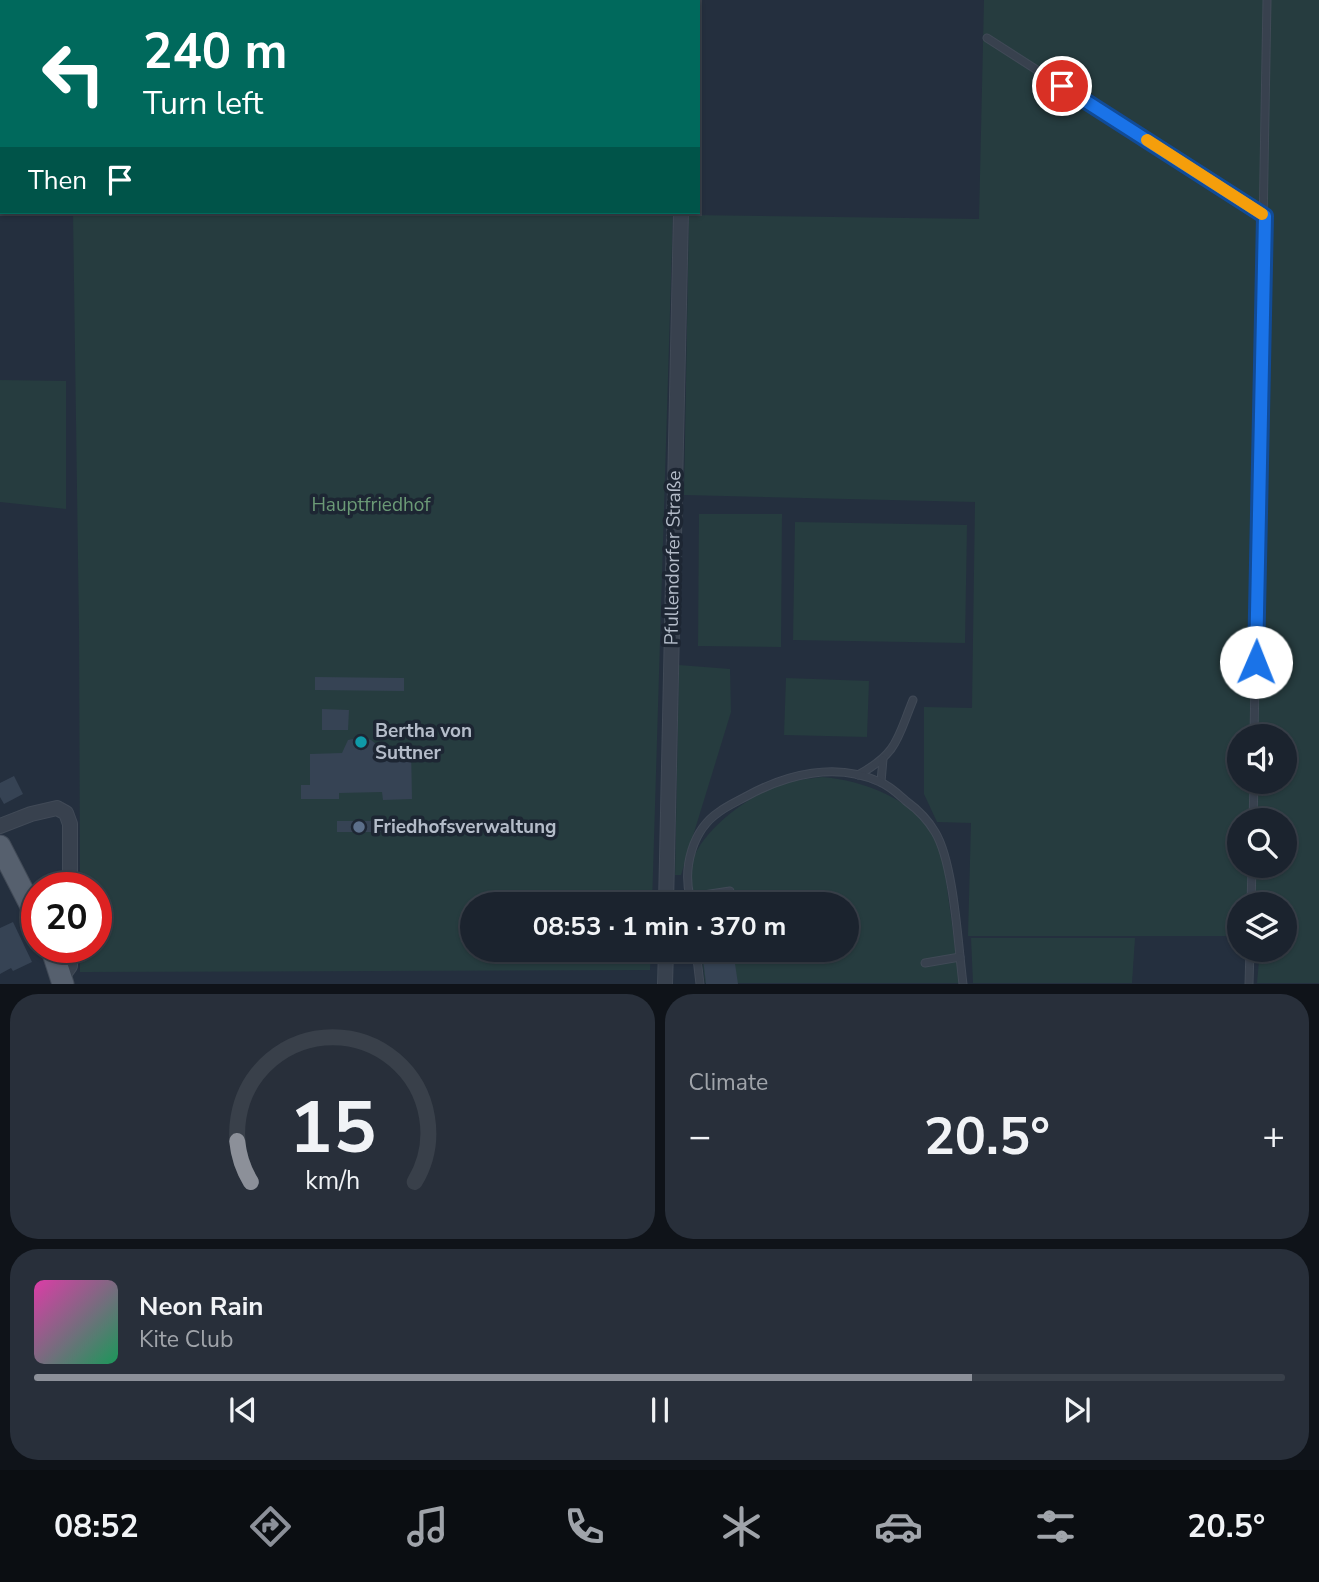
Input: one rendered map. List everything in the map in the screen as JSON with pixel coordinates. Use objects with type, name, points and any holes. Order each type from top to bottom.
[{"type":"main road","points":[[0,846],[21,887]]},
{"type":"main road","points":[[57,963],[63,980]]},
{"type":"street","name":"Pfullendorfer Straße","points":[[666,892],[681,214]]},
{"type":"street","points":[[0,826],[31,814],[57,808],[66,813],[70,824],[70,872]]},
{"type":"street","points":[[665,984],[666,962]]},
{"type":"street","points":[[63,980],[70,963]]},
{"type":"lane","points":[[1254,724],[1267,0]]},
{"type":"lane","points":[[987,38],[1265,216]]},
{"type":"lane","points":[[859,775],[893,750],[913,700]]},
{"type":"lane","points":[[881,782],[883,759]]},
{"type":"lane","points":[[688,892],[686,881],[696,837],[718,812],[762,787],[788,778],[829,772],[859,775],[881,782],[914,807],[925,819],[946,853],[963,984]]},
{"type":"lane","points":[[726,892],[730,891]]},
{"type":"lane","points":[[925,962],[960,957]]},
{"type":"lane","points":[[698,962],[701,984]]},
{"type":"lane","points":[[1249,984],[1250,962]]},
{"type":"green space","points":[[984,0],[1319,0],[1319,983],[1257,983],[1259,962],[1297,962],[1297,892],[1227,892],[1227,936],[968,936],[971,823],[937,822],[924,794],[924,707],[972,708],[975,502],[684,495],[689,215],[979,219]]},
{"type":"green space","name":"Hauptfriedhof","points":[[73,214],[673,214],[652,892],[460,892],[460,962],[650,962],[650,970],[80,972],[80,963],[112,963],[112,872],[80,872]]},
{"type":"green space","points":[[0,380],[66,381],[66,509],[0,502]]},
{"type":"green space","points":[[699,514],[782,514],[781,647],[698,646]]},
{"type":"green space","points":[[795,522],[967,525],[965,643],[793,640]]},
{"type":"green space","points":[[679,665],[730,669],[731,712],[681,875],[675,875]]},
{"type":"green space","points":[[786,678],[869,681],[867,737],[784,735]]},
{"type":"green space","points":[[822,777],[854,782],[902,803],[927,826],[936,840],[943,863],[960,983],[705,983],[702,962],[859,962],[859,892],[693,892],[691,867],[695,854],[713,829],[753,798],[779,785]]},
{"type":"green space","points":[[971,938],[1135,938],[1132,983],[973,983]]},
{"type":"building","points":[[315,677],[404,678],[404,691],[315,690]]},
{"type":"building","points":[[322,709],[349,710],[348,730],[322,730]]},
{"type":"building","points":[[362,737],[381,748],[411,748],[412,799],[383,800],[382,792],[339,793],[339,799],[301,799],[301,785],[310,785],[310,754],[342,753],[348,740]]},
{"type":"building","points":[[14,776],[23,794],[4,804],[0,797],[0,783]]},
{"type":"building","name":"Friedhofsverwaltung","points":[[337,821],[381,821],[381,832],[337,832]]},
{"type":"building","points":[[13,922],[21,939],[21,963],[30,963],[0,974],[0,928]]},
{"type":"building","points":[[703,962],[735,962],[738,984],[706,984]]},
{"type":"slow traffic","points":[[1147,140],[1262,214]]},
{"type":"place","name":"Bertha von Suttner","points":[[361,742]]},
{"type":"place","name":"Friedhofsverwaltung","points":[[359,827]]},
{"type":"route","points":[[1062,86],[1265,216],[1256,662]]}]
